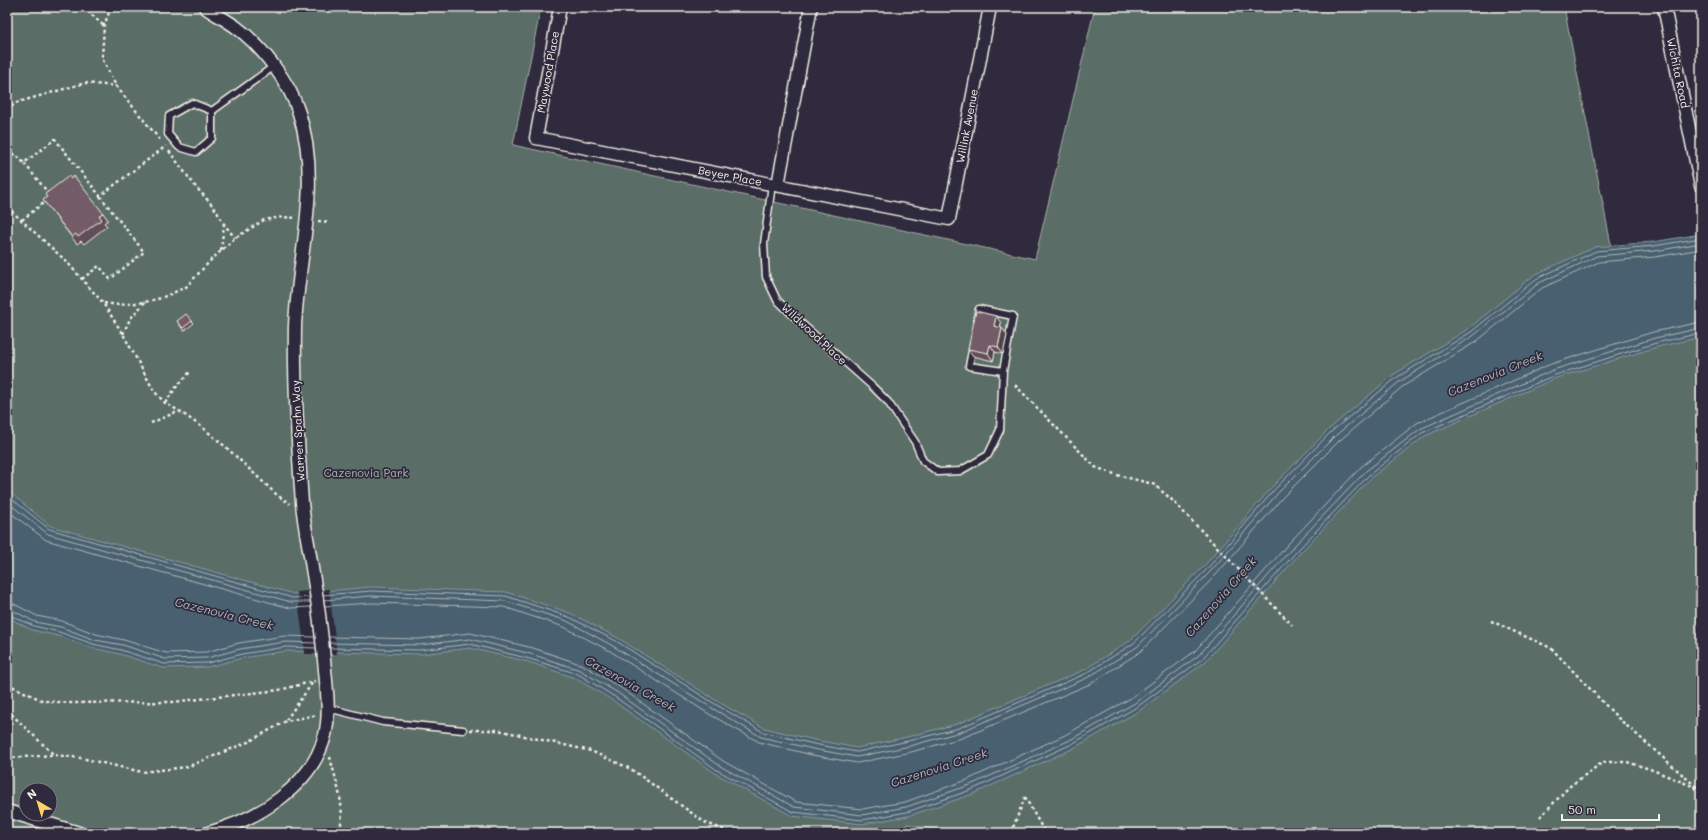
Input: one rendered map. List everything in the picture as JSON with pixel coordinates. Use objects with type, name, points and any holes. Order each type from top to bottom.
[{"type":"street","name":"Warren Spahn Way","points":[[205,7],[242,32],[257,45],[274,67],[293,96],[304,131],[310,167],[308,219],[299,281],[296,324],[296,372],[303,508],[313,572],[328,708],[325,736],[316,757],[299,781],[280,799],[262,812],[244,821],[208,833]]},
{"type":"street","name":"Maywood Place","points":[[536,138],[560,7]]},
{"type":"street","name":"Wildwood Place","points":[[775,185],[811,7]]},
{"type":"street","name":"Willink Avenue","points":[[923,214],[949,219],[990,7]]},
{"type":"street","name":"Wichita Road","points":[[1664,7],[1701,186]]},
{"type":"street","name":"Beyer Place","points":[[536,138],[923,214]]},
{"type":"street","points":[[7,811],[80,833]]},
{"type":"lane","points":[[212,111],[274,67]]},
{"type":"lane","points":[[192,103],[212,111],[212,138],[196,152],[180,147],[168,134],[170,116],[192,103]]},
{"type":"lane","name":"Wildwood Place","points":[[775,185],[764,244],[766,277],[778,300],[801,323],[888,402],[915,442],[923,461],[938,472],[960,471],[988,455],[1000,430],[1002,372]]},
{"type":"lane","points":[[974,338],[969,366],[1002,372],[1013,316],[979,309],[977,323]]},
{"type":"lane","points":[[328,708],[383,722],[463,730]]},
{"type":"path","points":[[83,7],[104,26]]},
{"type":"path","points":[[111,7],[104,26],[102,58],[116,86],[166,147],[195,186],[214,207],[224,224],[235,238]]},
{"type":"path","points":[[7,111],[15,103],[85,83],[116,86]]},
{"type":"path","points":[[24,163],[55,139],[144,252],[110,279],[100,266],[82,279]]},
{"type":"path","points":[[100,196],[174,140]]},
{"type":"path","points":[[7,150],[24,163],[51,197],[22,220]]},
{"type":"path","points":[[7,207],[67,262],[103,303],[123,334],[154,391],[165,403],[179,411],[227,448],[277,495],[292,504]]},
{"type":"path","points":[[103,303],[119,305],[145,302],[161,298],[186,287],[235,238],[264,220],[283,217],[297,218]]},
{"type":"path","points":[[318,221],[330,222]]},
{"type":"path","points":[[221,251],[224,224]]},
{"type":"path","points":[[123,334],[130,318],[145,302]]},
{"type":"path","points":[[165,403],[177,386],[191,371]]},
{"type":"path","points":[[1015,385],[1095,467],[1117,475],[1153,484],[1170,498],[1292,625]]},
{"type":"path","points":[[152,423],[179,411]]},
{"type":"path","points":[[1491,622],[1551,648],[1618,718],[1700,790]]},
{"type":"path","points":[[7,684],[44,701],[69,703],[151,703],[174,702],[279,690],[314,681],[286,720]]},
{"type":"path","points":[[7,710],[54,755]]},
{"type":"path","points":[[7,758],[54,755],[81,758],[142,772],[187,767],[248,742],[286,720],[310,716]]},
{"type":"path","points":[[463,730],[498,730],[590,751],[631,769],[704,822],[732,833]]},
{"type":"path","points":[[328,751],[342,809],[341,827],[338,833]]},
{"type":"path","points":[[1540,816],[1570,786],[1603,762],[1627,762],[1650,769],[1700,790]]},
{"type":"path","points":[[1011,833],[1025,797],[1045,833]]},
{"type":"green space","name":"Cazenovia Park","points":[[7,7],[541,7],[513,145],[1035,259],[1095,7],[1564,7],[1617,275],[1701,319],[1701,826],[1697,824],[1681,833],[951,833],[907,824],[904,833],[7,833]]},
{"type":"water","name":"Cazenovia Creek","points":[[1701,234],[1701,337],[1657,347],[1556,378],[1425,436],[1372,477],[1301,552],[1205,662],[1139,711],[1072,749],[973,794],[908,816],[862,824],[792,816],[715,773],[612,700],[575,678],[529,662],[470,648],[421,654],[287,651],[242,658],[208,667],[163,668],[120,654],[92,648],[58,636],[32,630],[7,617],[7,490],[50,526],[294,594],[371,587],[506,592],[570,613],[618,638],[717,701],[764,728],[857,748],[907,737],[957,724],[1084,670],[1131,640],[1204,566],[1272,487],[1328,430],[1393,375],[1468,329],[1534,275],[1595,247],[1653,242]]},
{"type":"pier","points":[[329,589],[337,654],[305,654],[297,592]]},
{"type":"building","points":[[69,176],[71,179],[74,176],[103,213],[99,216],[102,219],[78,237],[76,234],[72,237],[43,200],[47,197],[45,194]]},
{"type":"building","points":[[976,311],[996,316],[994,326],[1002,328],[998,347],[990,345],[988,353],[968,349]]},
{"type":"building","points":[[186,314],[192,321],[183,328],[177,321]]}]
